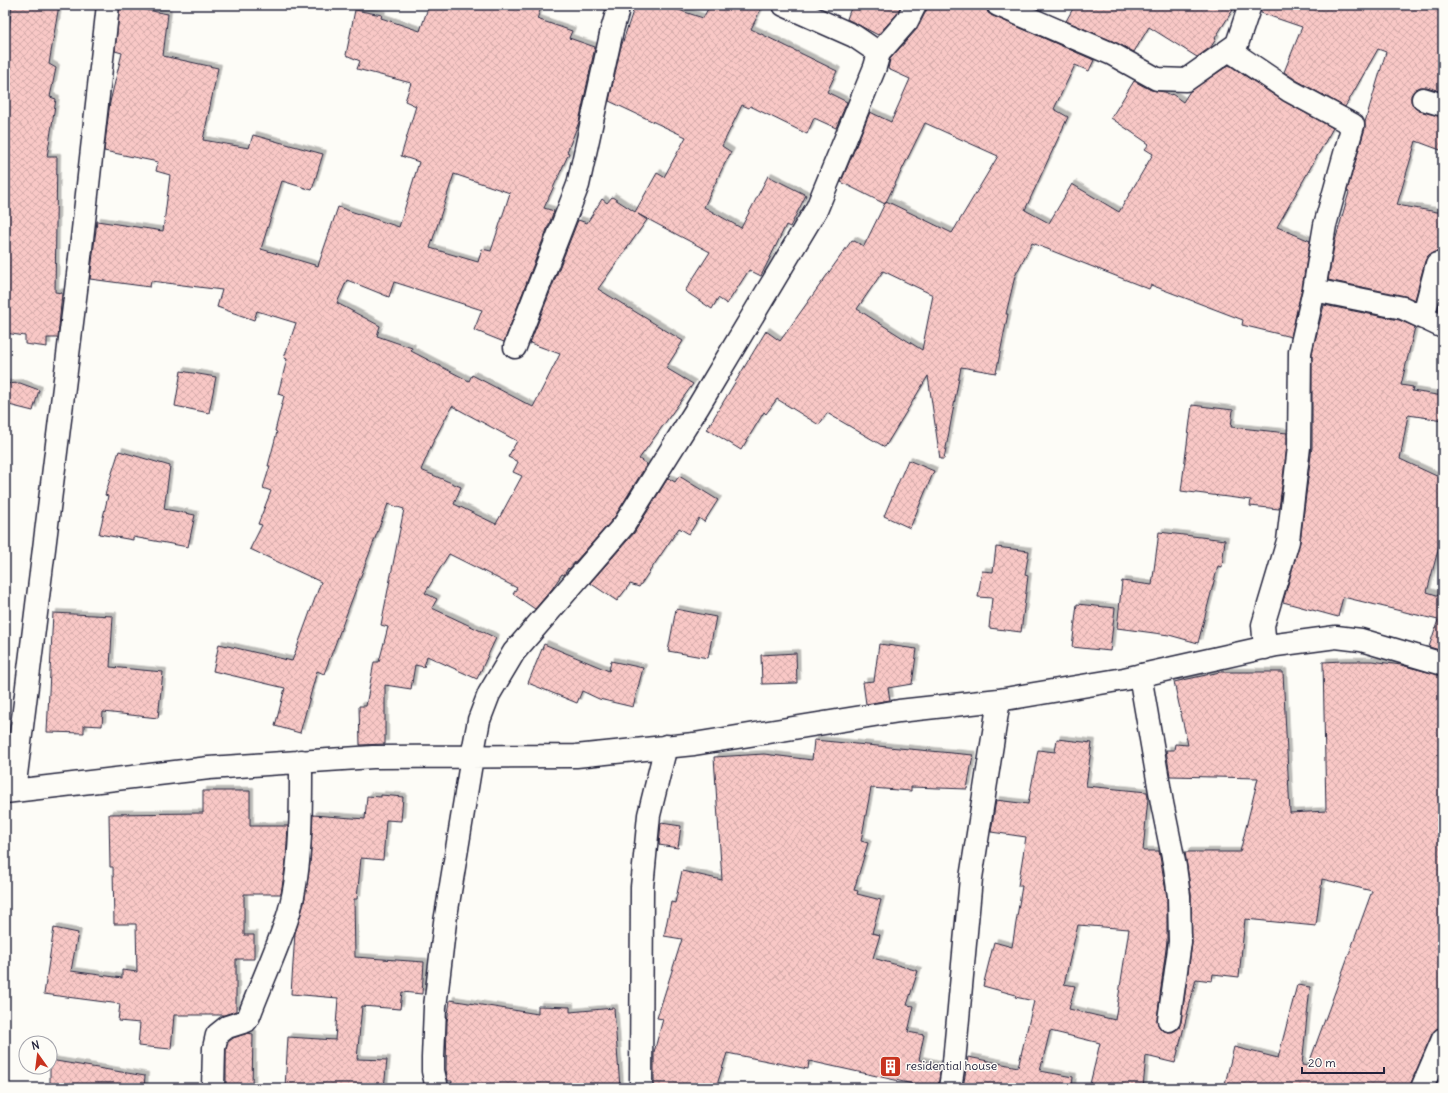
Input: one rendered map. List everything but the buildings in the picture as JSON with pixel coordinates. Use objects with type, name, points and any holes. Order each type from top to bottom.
[{"type":"street","points":[[108,5],[79,266],[10,791],[209,768],[373,756],[576,756],[694,744],[899,711],[999,700],[1140,675],[1265,648],[1336,637],[1361,640],[1443,664]]},
{"type":"street","points":[[515,347],[578,185],[617,13],[617,5]]},
{"type":"street","points":[[784,5],[854,36],[879,53]]},
{"type":"street","points":[[437,1088],[433,1071],[435,1007],[445,922],[479,720],[489,694],[514,652],[624,525],[727,359],[817,208],[875,67],[879,53],[907,21],[915,5]]},
{"type":"street","points":[[998,5],[1112,54],[1157,79],[1186,80],[1237,44],[1250,5]]},
{"type":"street","points":[[1229,50],[1290,90],[1353,125],[1325,225],[1314,290],[1300,352],[1299,447],[1288,541],[1262,625],[1265,648]]},
{"type":"street","points":[[1423,318],[1437,264]]},
{"type":"street","points":[[1314,290],[1403,308],[1443,327]]},
{"type":"street","points":[[1140,675],[1162,804],[1175,867],[1178,896],[1180,942],[1169,1020]]},
{"type":"street","points":[[950,1088],[954,1062],[971,878],[999,700]]},
{"type":"street","points":[[641,1088],[642,887],[649,815],[666,746]]},
{"type":"street","points":[[213,1088],[214,1048],[217,1035],[227,1027],[246,1021],[287,919],[296,880],[301,820],[301,761]]},
{"type":"street","points":[[1422,1088],[1443,1039]]},
{"type":"place","name":"residential house","points":[[891,1066]]}]
